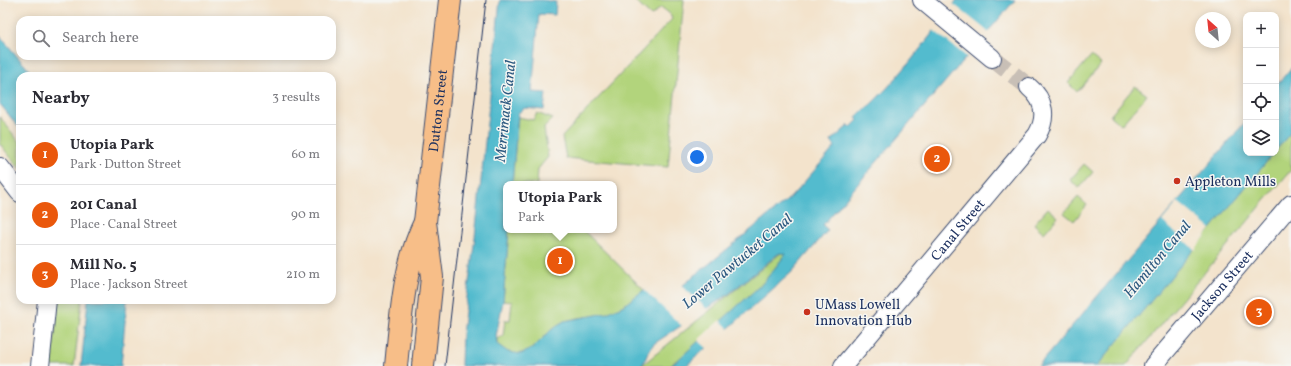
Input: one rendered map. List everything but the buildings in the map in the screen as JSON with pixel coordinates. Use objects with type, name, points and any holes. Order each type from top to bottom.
[{"type":"main road","name":"Dutton Street","points":[[423,366],[432,277],[425,222],[450,0]]},
{"type":"main road","name":"Dutton Street","points":[[396,366],[406,277],[414,249],[425,222]]},
{"type":"street","points":[[925,2],[989,55]]},
{"type":"street","name":"Canal Street","points":[[843,366],[1037,135],[1043,122],[1043,110],[1037,95],[1028,87]]},
{"type":"street","points":[[0,167],[16,188]]},
{"type":"street","name":"Jackson Street","points":[[1153,366],[1291,204]]},
{"type":"street","points":[[40,366],[47,304]]},
{"type":"green space","points":[[634,0],[684,0],[668,167],[566,158],[562,137],[672,19],[670,14],[661,7],[651,16]]},
{"type":"green space","points":[[1091,56],[1101,64],[1077,92],[1068,83]]},
{"type":"green space","points":[[1135,86],[1147,95],[1121,125],[1110,116]]},
{"type":"green space","points":[[537,113],[553,119],[544,128],[548,157],[538,169],[537,181],[512,181],[518,117],[533,120]]},
{"type":"green space","points":[[0,117],[16,138],[16,164],[0,144]]},
{"type":"green space","points":[[1291,132],[1291,170],[1126,366],[1097,366],[1272,156],[1279,156],[1279,146]]},
{"type":"green space","points":[[1084,164],[1093,172],[1079,188],[1070,180]]},
{"type":"green space","points":[[1078,197],[1087,205],[1074,221],[1064,213]]},
{"type":"green space","points":[[1048,208],[1058,217],[1044,233],[1034,224]]},
{"type":"green space","points":[[509,233],[586,233],[644,290],[618,309],[602,315],[569,320],[557,325],[537,345],[521,353],[508,352],[497,344],[497,339],[503,336],[505,320],[510,320],[512,302],[503,301]]},
{"type":"green space","points":[[781,253],[786,254],[763,283],[680,359],[675,361],[671,366],[641,366]]},
{"type":"green space","points":[[59,304],[82,304],[74,366],[51,366]]},
{"type":"water","points":[[500,0],[541,0],[556,2],[555,15],[539,14],[532,92],[546,93],[544,110],[525,108],[518,113],[512,181],[503,181],[503,233],[509,233],[503,301],[496,336],[497,344],[508,352],[521,354],[533,348],[551,330],[564,321],[607,313],[624,305],[644,290],[668,292],[682,286],[791,197],[835,147],[831,141],[849,125],[851,127],[858,120],[856,117],[897,77],[922,47],[957,0],[1015,0],[823,225],[828,230],[792,272],[686,366],[671,366],[763,283],[786,254],[778,254],[726,296],[655,343],[641,366],[461,366],[462,334],[475,237]]},
{"type":"water","points":[[0,36],[16,55],[16,60],[20,60],[31,72],[16,72],[16,124],[0,104]]},
{"type":"water","points":[[1291,68],[1291,132],[1279,146],[1279,84]]},
{"type":"water","name":"Hamilton Canal","points":[[1243,125],[1243,156],[1272,156],[1097,366],[1038,366]]},
{"type":"water","points":[[88,304],[127,304],[121,366],[81,366]]},
{"type":"pier","points":[[952,3],[990,33],[968,58],[932,29]]},
{"type":"pier","points":[[1178,202],[1211,229],[1195,250],[1162,221]]},
{"type":"pier","points":[[681,285],[708,310],[683,327],[644,290],[667,290]]},
{"type":"pier","points":[[720,320],[730,330],[708,349],[698,340]]},
{"type":"tunnel","points":[[992,58],[1029,87]]},
{"type":"tram line","points":[[445,366],[486,0]]},
{"type":"place","name":"201 Canal","points":[[937,159]]},
{"type":"place","name":"Appleton Mills","points":[[1177,181]]},
{"type":"place","name":"Utopia Park","points":[[560,261]]},
{"type":"place","name":"UMass Lowell Innovation Hub","points":[[807,312]]},
{"type":"place","name":"Mill No. 5","points":[[1259,312]]},
{"type":"water label","name":"Merrimack Canal","points":[[505,111]]},
{"type":"water label","name":"Lower Pawtucket Canal","points":[[737,261]]}]
